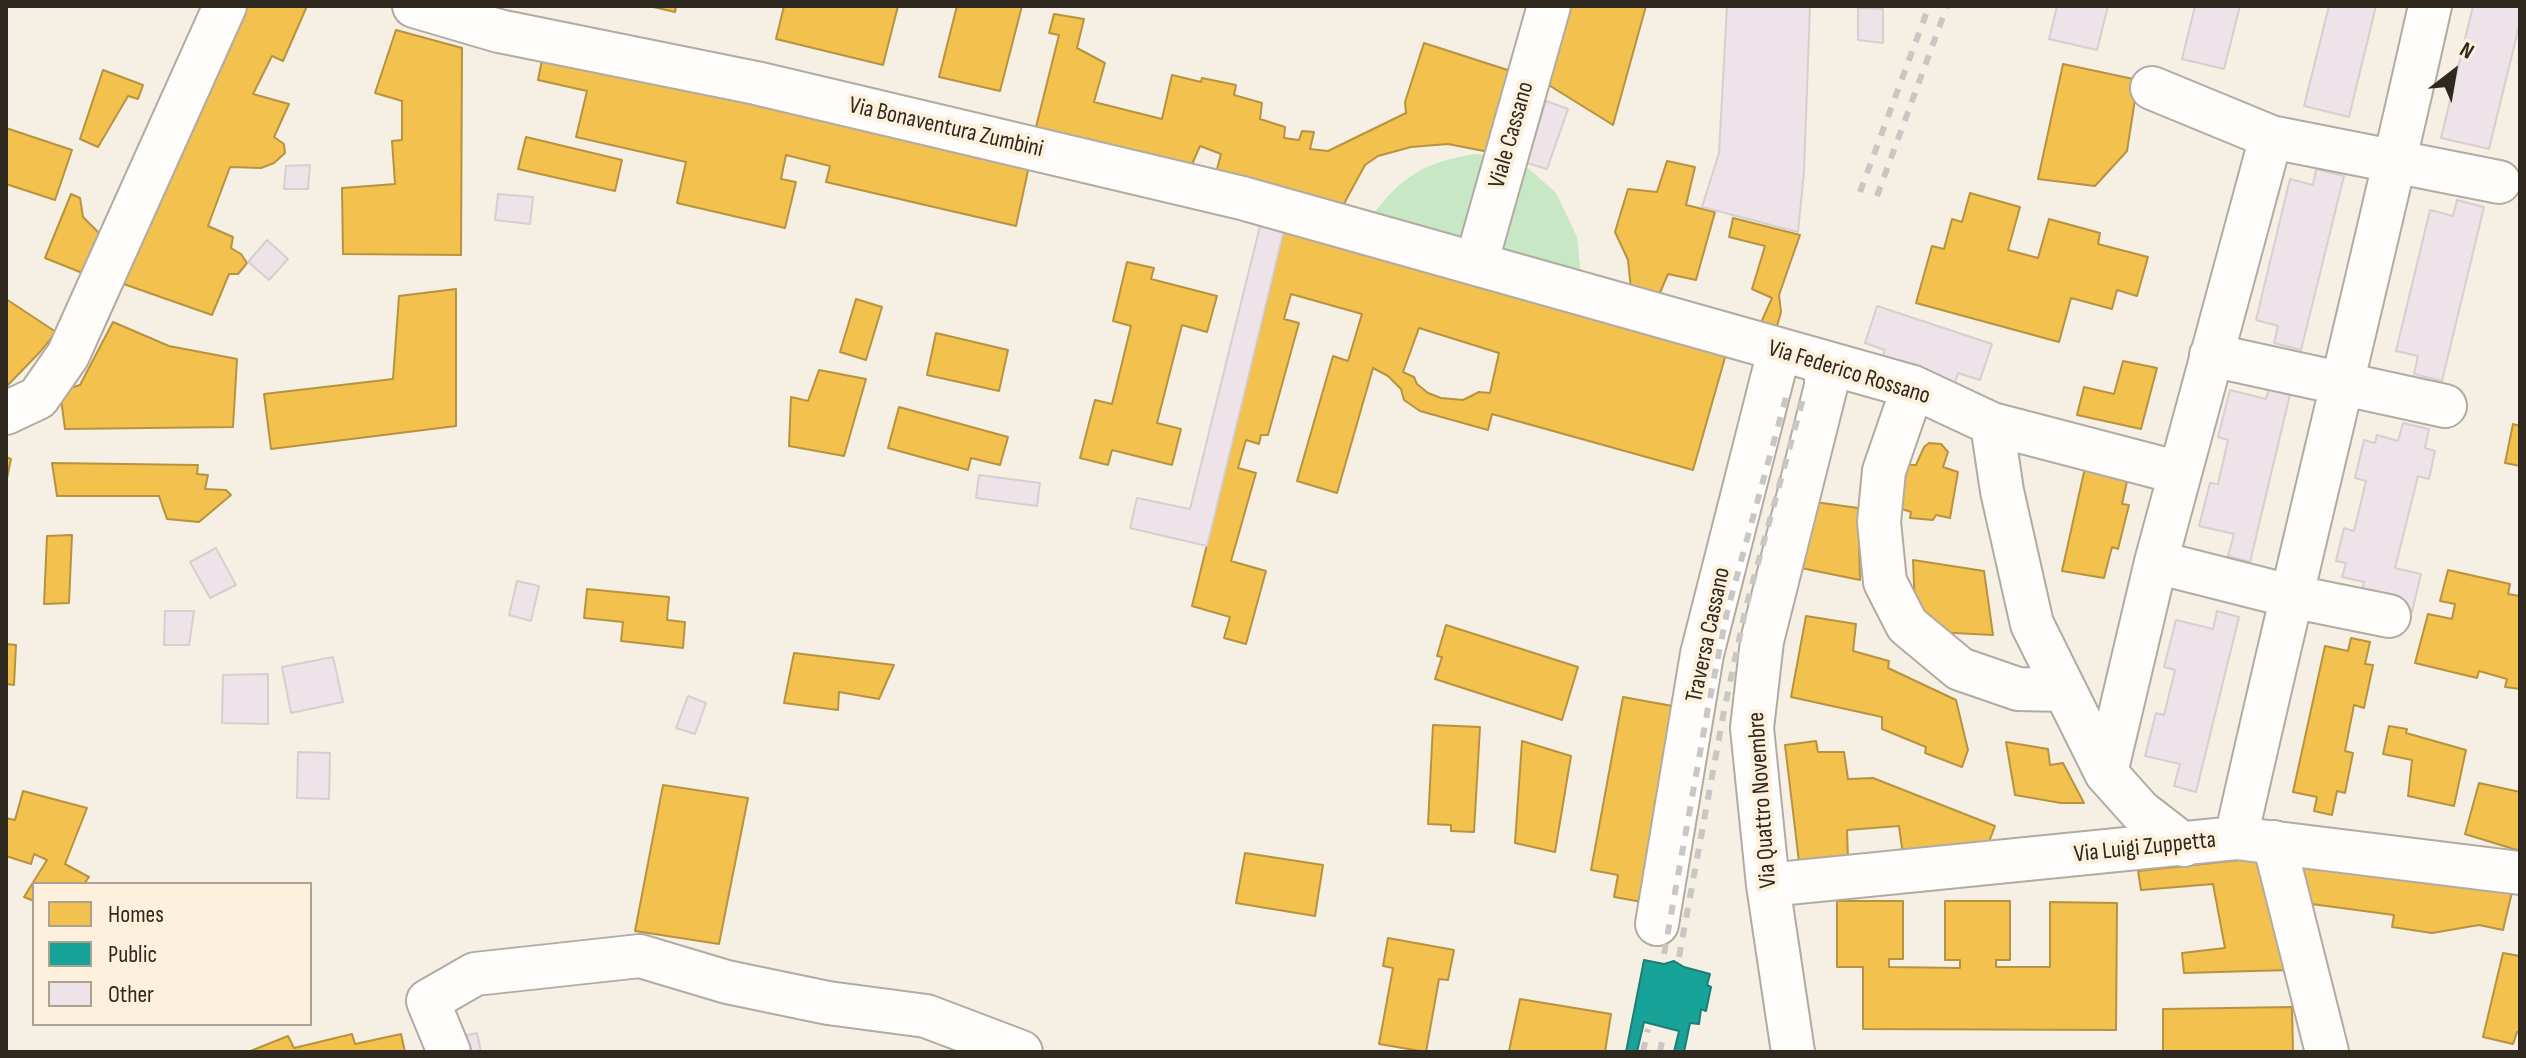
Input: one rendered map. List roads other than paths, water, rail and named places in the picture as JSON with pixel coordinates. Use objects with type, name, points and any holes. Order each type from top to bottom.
[{"type":"street","points":[[6,413],[38,398],[68,355],[225,6]]},
{"type":"street","name":"Via Bonaventura Zumbini","points":[[414,6],[499,31],[756,83],[1242,198],[1476,264]]},
{"type":"street","name":"Viale Cassano","points":[[1476,264],[1549,6]]},
{"type":"street","points":[[2327,1052],[2255,840],[2290,596],[2430,6]]},
{"type":"street","points":[[2152,88],[2271,137],[2499,182]]},
{"type":"street","points":[[2106,773],[2156,562],[2271,137]]},
{"type":"street","name":"Via Federico Rossano","points":[[1476,264],[1913,387],[1992,424],[2180,473]]},
{"type":"street","name":"Traversa Cassano","points":[[1657,924],[1702,654],[1779,351]]},
{"type":"street","points":[[2211,355],[2445,406]]},
{"type":"street","name":"Via Quattro Novembre","points":[[1793,1052],[1768,885],[1752,728],[1762,641],[1826,386],[1826,363]]},
{"type":"street","points":[[1913,387],[1884,471],[1879,522],[1885,582],[1907,625],[1960,669],[2018,689],[2064,690]]},
{"type":"street","points":[[1992,424],[2002,491],[2032,624],[2106,773],[2140,811],[2184,845]]},
{"type":"street","points":[[2156,562],[2290,596],[2389,616]]},
{"type":"street","name":"Via Luigi Zuppetta","points":[[1768,885],[2255,840],[2520,873]]},
{"type":"street","points":[[449,1052],[428,1001],[475,974],[640,956],[727,982],[828,1003],[926,1016],[1021,1052]]},
{"type":"railway","points":[[1860,192],[1929,6]]},
{"type":"railway","points":[[1877,196],[1947,6]]},
{"type":"railway","points":[[1664,954],[1727,612],[1788,390]]},
{"type":"railway","points":[[1679,957],[1746,607],[1804,395]]},
{"type":"railway","points":[[1643,1052],[1648,1029]]},
{"type":"railway","points":[[1660,1052],[1663,1036]]}]
